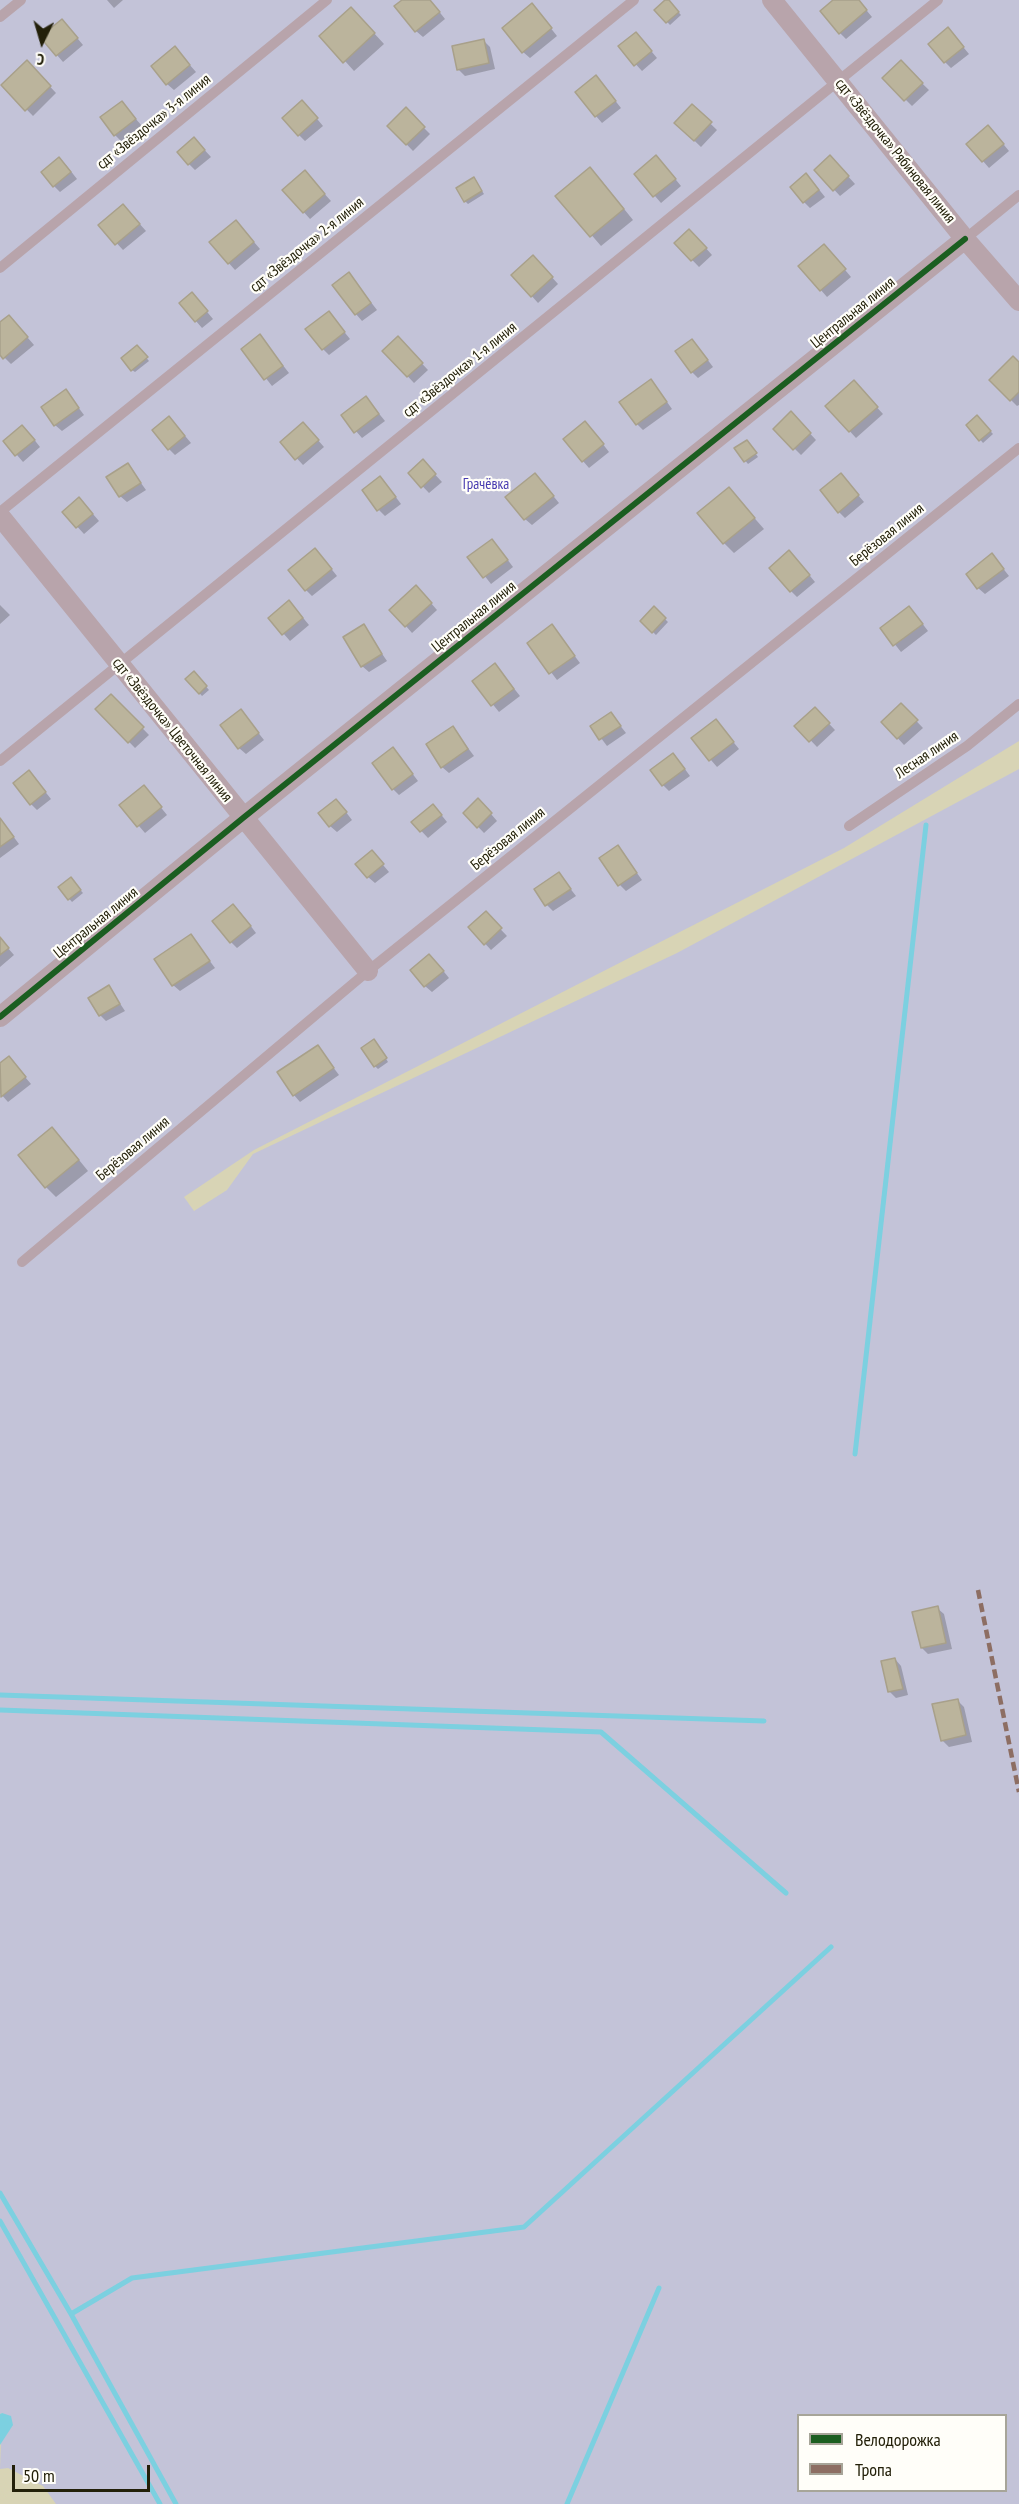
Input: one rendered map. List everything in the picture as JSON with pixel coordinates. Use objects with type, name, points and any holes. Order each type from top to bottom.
[{"type":"street","name":"сдт «Звёздочка» Рябиновая линия","points":[[772,0],[1019,301]]},
{"type":"street","name":"Центральная линия","points":[[0,1017],[243,818],[966,239]]},
{"type":"street","name":"сдт «Звёздочка» Цветочная линия","points":[[0,514],[368,971]]},
{"type":"lane","points":[[0,17],[21,0]]},
{"type":"lane","name":"сдт «Звёздочка» 3-я линия","points":[[0,268],[327,0]]},
{"type":"lane","name":"сдт «Звёздочка» 2-я линия","points":[[0,514],[634,0]]},
{"type":"lane","name":"сдт «Звёздочка» 1-я линия","points":[[0,761],[840,82],[938,0]]},
{"type":"lane","name":"Центральная линия","points":[[966,239],[1019,195]]},
{"type":"lane","name":"Берёзовая линия","points":[[22,1262],[368,971],[1019,448]]},
{"type":"lane","name":"Лесная линия","points":[[849,826],[968,746],[1019,704]]},
{"type":"green space","name":"Грачёвка","points":[[0,0],[1019,0],[1019,741],[844,848],[254,1150],[184,1197],[194,1211],[227,1190],[253,1154],[677,953],[1019,769],[1019,2504],[56,2504],[43,2486],[8,2468],[0,2469],[2,2413],[0,2414]]},
{"type":"water","points":[[0,2414],[11,2416],[13,2425],[0,2445]]},
{"type":"building","points":[[402,0],[430,0],[440,12],[415,32],[394,6]]},
{"type":"building","points":[[665,0],[669,0],[679,12],[666,23],[654,10]]},
{"type":"building","points":[[833,0],[859,0],[867,10],[839,34],[820,11]]},
{"type":"building","points":[[532,3],[552,28],[522,53],[502,28]]},
{"type":"building","points":[[351,7],[375,33],[343,63],[319,36]]},
{"type":"building","points":[[62,19],[78,38],[56,56],[40,37]]},
{"type":"building","points":[[948,27],[964,47],[944,63],[928,44]]},
{"type":"building","points":[[636,32],[652,51],[634,66],[618,46]]},
{"type":"building","points":[[484,39],[489,63],[457,70],[452,46]]},
{"type":"building","points":[[175,46],[190,65],[166,85],[151,66]]},
{"type":"building","points":[[27,60],[51,86],[25,111],[1,85]]},
{"type":"building","points":[[901,60],[923,83],[904,101],[882,78]]},
{"type":"building","points":[[596,75],[616,101],[595,117],[575,92]]},
{"type":"building","points":[[302,100],[318,118],[298,136],[282,118]]},
{"type":"building","points":[[122,101],[136,119],[114,136],[100,117]]},
{"type":"building","points":[[692,104],[712,122],[694,141],[674,123]]},
{"type":"building","points":[[406,107],[425,127],[406,145],[387,126]]},
{"type":"building","points":[[988,125],[1004,144],[982,162],[966,144]]},
{"type":"building","points":[[194,137],[205,150],[188,165],[177,152]]},
{"type":"building","points":[[656,155],[676,179],[653,197],[634,174]]},
{"type":"building","points":[[830,155],[849,176],[833,191],[814,170]]},
{"type":"building","points":[[59,157],[71,172],[53,187],[41,172]]},
{"type":"building","points":[[590,167],[624,209],[590,237],[555,196]]},
{"type":"building","points":[[305,170],[325,194],[303,213],[282,190]]},
{"type":"building","points":[[806,173],[819,190],[803,203],[790,187]]},
{"type":"building","points":[[474,177],[482,191],[464,202],[456,188]]},
{"type":"building","points":[[123,204],[140,224],[115,245],[98,225]]},
{"type":"building","points":[[236,220],[254,242],[228,264],[209,242]]},
{"type":"building","points":[[689,229],[707,248],[691,261],[674,243]]},
{"type":"building","points":[[824,244],[846,269],[820,291],[798,266]]},
{"type":"building","points":[[533,255],[553,277],[531,297],[511,275]]},
{"type":"building","points":[[349,272],[371,303],[355,315],[332,285]]},
{"type":"building","points":[[192,292],[208,311],[195,322],[179,303]]},
{"type":"building","points":[[329,311],[345,332],[322,350],[305,329]]},
{"type":"building","points":[[9,315],[28,337],[3,359],[0,355],[0,322]]},
{"type":"building","points":[[260,334],[283,366],[264,380],[241,349]]},
{"type":"building","points":[[398,336],[423,363],[407,377],[382,351]]},
{"type":"building","points":[[692,339],[708,360],[691,373],[675,351]]},
{"type":"building","points":[[137,345],[148,357],[131,371],[121,358]]},
{"type":"building","points":[[1013,356],[1019,362],[1019,392],[1010,401],[989,380]]},
{"type":"building","points":[[651,379],[667,402],[636,425],[619,402]]},
{"type":"building","points":[[854,380],[878,407],[849,432],[825,406]]},
{"type":"building","points":[[66,389],[79,408],[54,426],[41,407]]},
{"type":"building","points":[[366,396],[379,414],[354,433],[341,415]]},
{"type":"building","points":[[791,411],[811,433],[793,450],[773,429]]},
{"type":"building","points":[[977,415],[991,431],[979,441],[966,425]]},
{"type":"building","points":[[169,416],[185,436],[168,450],[152,430]]},
{"type":"building","points":[[585,421],[604,444],[582,462],[563,439]]},
{"type":"building","points":[[303,422],[319,440],[295,460],[280,442]]},
{"type":"building","points":[[22,425],[35,440],[15,456],[3,441]]},
{"type":"building","points":[[747,440],[757,453],[744,462],[734,448]]},
{"type":"building","points":[[423,459],[436,474],[421,488],[408,473]]},
{"type":"building","points":[[128,463],[141,483],[119,497],[106,477]]},
{"type":"building","points":[[535,473],[554,496],[524,520],[505,497]]},
{"type":"building","points":[[841,473],[859,495],[838,513],[820,490]]},
{"type":"building","points":[[380,476],[396,497],[377,511],[362,490]]},
{"type":"building","points":[[729,487],[755,518],[723,544],[697,513]]},
{"type":"building","points":[[79,497],[93,514],[76,528],[62,512]]},
{"type":"building","points":[[492,539],[508,560],[483,578],[467,557]]},
{"type":"building","points":[[315,548],[332,569],[305,591],[288,570]]},
{"type":"building","points":[[789,550],[810,575],[790,592],[769,568]]},
{"type":"building","points":[[992,553],[1004,569],[977,589],[966,574]]},
{"type":"building","points":[[416,585],[432,603],[405,627],[389,610]]},
{"type":"building","points":[[289,600],[303,618],[282,635],[268,618]]},
{"type":"building","points":[[654,606],[666,618],[652,633],[640,621]]},
{"type":"building","points":[[909,606],[923,624],[893,646],[880,628]]},
{"type":"building","points":[[364,624],[382,654],[361,667],[343,637]]},
{"type":"building","points":[[552,624],[575,656],[549,674],[527,643]]},
{"type":"building","points":[[495,663],[514,689],[491,706],[472,681]]},
{"type":"building","points":[[194,671],[207,686],[199,694],[185,679]]},
{"type":"building","points":[[111,694],[144,727],[128,743],[95,709]]},
{"type":"building","points":[[901,703],[918,720],[897,739],[881,722]]},
{"type":"building","points":[[815,707],[830,723],[809,742],[794,726]]},
{"type":"building","points":[[241,709],[259,733],[238,749],[220,725]]},
{"type":"building","points":[[611,712],[621,726],[599,740],[590,726]]},
{"type":"building","points":[[716,719],[734,742],[709,761],[691,738]]},
{"type":"building","points":[[453,726],[468,749],[441,768],[426,744]]},
{"type":"building","points":[[393,747],[413,774],[392,790],[372,763]]},
{"type":"building","points":[[673,753],[685,769],[662,786],[650,770]]},
{"type":"building","points":[[29,770],[46,792],[30,805],[13,783]]},
{"type":"building","points":[[144,785],[162,807],[137,827],[119,805]]},
{"type":"building","points":[[478,798],[492,813],[477,828],[463,813]]},
{"type":"building","points":[[336,799],[347,812],[329,827],[318,813]]},
{"type":"building","points":[[433,804],[442,815],[420,832],[411,822]]},
{"type":"building","points":[[0,818],[14,837],[0,847]]},
{"type":"building","points":[[618,845],[637,873],[618,886],[599,858]]},
{"type":"building","points":[[372,850],[384,864],[367,878],[355,864]]},
{"type":"building","points":[[559,872],[571,889],[545,906],[534,889]]},
{"type":"building","points":[[71,877],[81,890],[68,900],[58,887]]},
{"type":"building","points":[[233,904],[251,926],[230,943],[212,921]]},
{"type":"building","points":[[486,911],[502,928],[484,945],[468,927]]},
{"type":"building","points":[[191,934],[210,961],[172,986],[154,959]]},
{"type":"building","points":[[0,937],[9,948],[0,955]]},
{"type":"building","points":[[429,954],[444,971],[424,987],[410,970]]},
{"type":"building","points":[[109,985],[120,1004],[99,1016],[88,998]]},
{"type":"building","points":[[374,1039],[387,1058],[374,1067],[361,1048]]},
{"type":"building","points":[[318,1045],[334,1068],[293,1096],[277,1072]]},
{"type":"building","points":[[9,1056],[26,1077],[1,1097],[0,1063]]},
{"type":"building","points":[[52,1127],[79,1160],[45,1188],[18,1155]]},
{"type":"building","points":[[938,1606],[946,1643],[921,1648],[912,1612]]},
{"type":"building","points":[[895,1658],[903,1689],[888,1692],[881,1661]]},
{"type":"building","points":[[958,1699],[966,1735],[941,1741],[932,1704]]},
{"type":"waterway","points":[[855,1454],[926,825]]},
{"type":"waterway","points":[[0,1695],[764,1721]]},
{"type":"waterway","points":[[0,1710],[601,1732],[786,1893]]},
{"type":"waterway","points":[[71,2314],[132,2278],[524,2227],[831,1947]]},
{"type":"waterway","points":[[0,2193],[71,2314],[176,2504]]},
{"type":"waterway","points":[[0,2221],[160,2504]]},
{"type":"waterway","points":[[567,2504],[659,2288]]},
{"type":"marked path","points":[[978,1590],[1019,1792]]},
{"type":"cycle path","points":[[0,1017],[243,818],[965,239]]}]
